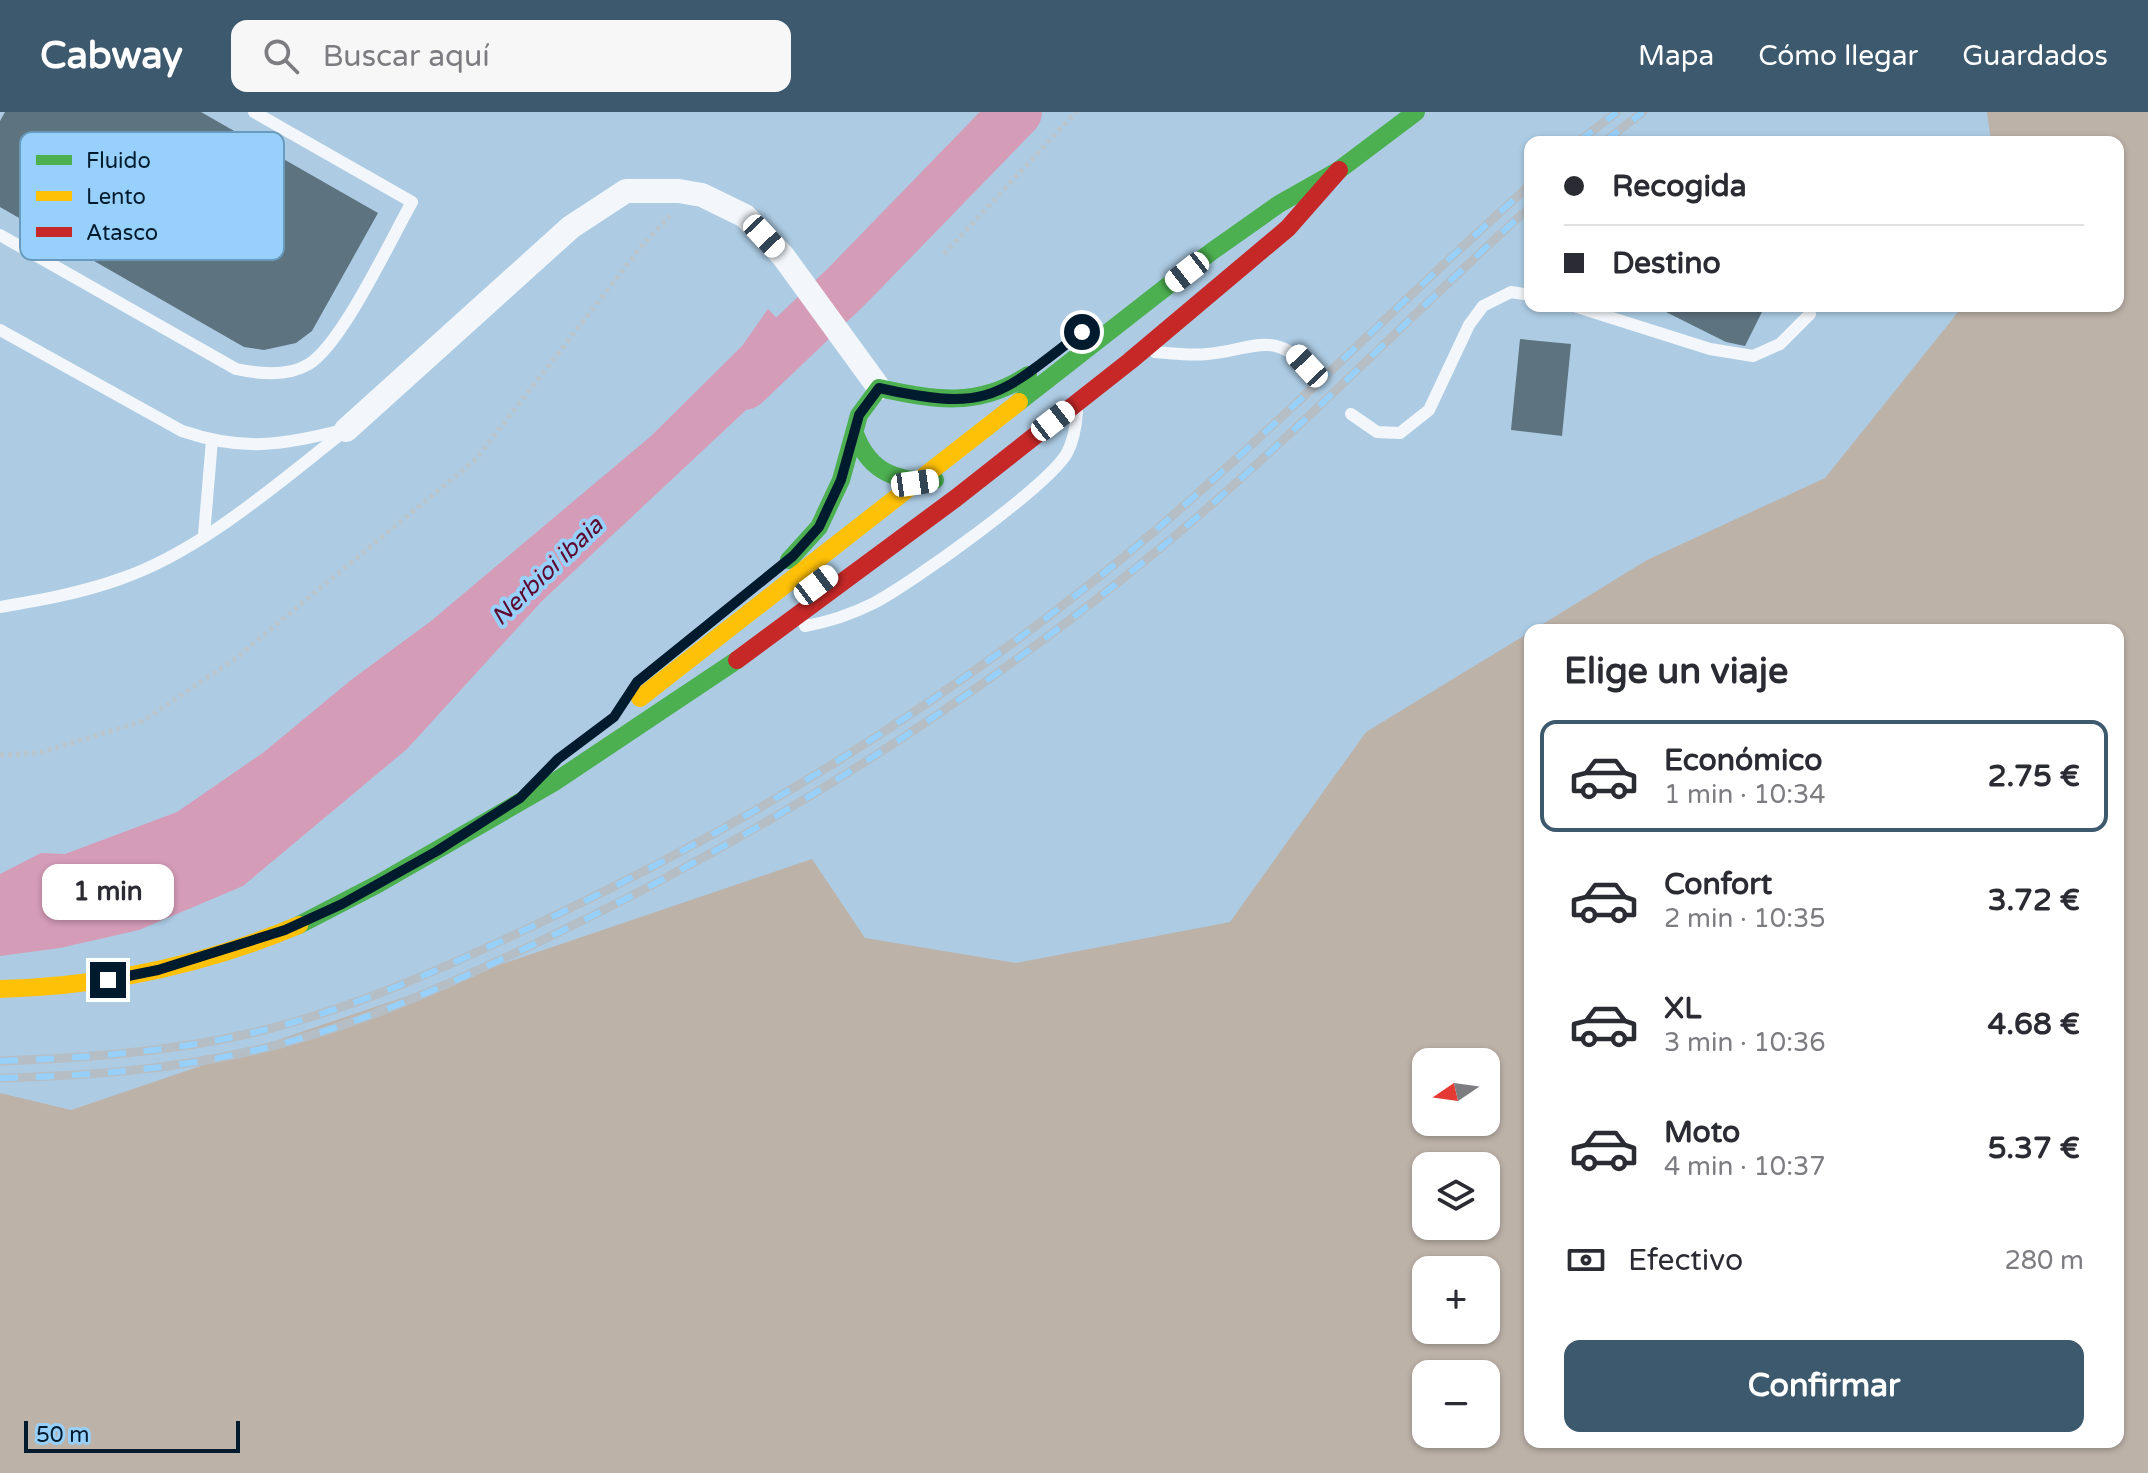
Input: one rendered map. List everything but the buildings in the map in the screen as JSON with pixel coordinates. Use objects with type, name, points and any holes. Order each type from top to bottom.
[{"type":"main road","points":[[1211,252],[1165,268],[1022,379],[991,396],[948,401],[879,388],[859,415],[856,436],[841,480],[819,527],[793,556],[637,682],[622,708],[915,483],[940,471],[1211,252],[1279,204],[1339,170],[1416,112]]},
{"type":"main road","points":[[0,989],[108,980],[158,970],[285,930],[342,904],[437,851],[520,798],[553,783],[734,662],[899,542],[1125,365],[1288,228],[1339,170]]},
{"type":"main road","points":[[940,471],[966,469],[1089,375],[1125,365]]},
{"type":"main road","points":[[734,662],[766,623],[919,504],[940,471],[939,430],[928,408],[913,395]]},
{"type":"main road","points":[[856,436],[860,452],[881,472],[915,483]]},
{"type":"main road","points":[[520,798],[558,759],[580,743]]},
{"type":"street","points":[[346,430],[571,227],[601,204],[626,191],[679,191],[702,195],[745,216],[783,256],[879,388]]},
{"type":"lane","points":[[44,260],[236,369],[264,375],[307,365],[331,346],[412,202],[254,112]]},
{"type":"lane","points":[[0,235],[20,246]]},
{"type":"lane","points":[[1351,414],[1377,432],[1400,433],[1429,410],[1469,325],[1483,306],[1511,292],[1524,294]]},
{"type":"lane","points":[[1593,312],[1710,349],[1753,356],[1780,344],[1810,314]]},
{"type":"lane","points":[[0,330],[182,431],[212,440],[243,446],[285,444],[346,430]]},
{"type":"lane","points":[[1140,352],[1207,354],[1261,343],[1291,349],[1307,366]]},
{"type":"lane","points":[[778,630],[828,622],[875,602],[1050,475],[1067,453],[1075,431],[1077,402]]},
{"type":"lane","points":[[0,607],[74,593],[123,578],[204,535],[250,504],[346,430]]},
{"type":"lane","points":[[204,535],[212,440]]},
{"type":"path","points":[[944,254],[1076,112]]},
{"type":"path","points":[[0,755],[39,753],[143,721],[236,658],[476,459],[590,311],[671,215]]},
{"type":"shaded area","points":[[1987,112],[2148,112],[2148,1473],[0,1473],[0,1093],[71,1110],[812,859],[865,938],[1016,963],[1230,922],[1366,732],[1524,636],[1524,1448],[2124,1448],[2124,624],[1543,624],[1647,560],[1825,478],[1958,312],[2124,312],[2124,136],[1990,136]]},
{"type":"water","points":[[768,309],[809,351],[542,601],[407,749],[243,886],[139,930],[60,948],[0,956],[0,874],[41,853],[65,854],[177,812],[264,752],[351,680],[431,621],[651,436],[742,346]]},
{"type":"waterway","name":"Nerbioi ibaia","points":[[744,384],[847,286],[1016,112]]},
{"type":"railway","points":[[1586,136],[1617,112]]},
{"type":"railway","points":[[1612,136],[1643,112]]},
{"type":"railway","points":[[0,1061],[95,1056],[190,1045],[252,1033],[324,1013],[429,973],[531,927],[696,843],[777,797],[935,698],[1085,588],[1205,487],[1524,191]]},
{"type":"railway","points":[[0,1078],[95,1074],[189,1063],[252,1051],[328,1030],[402,1003],[511,955],[710,854],[868,760],[944,710],[1093,602],[1258,463],[1524,212]]},
{"type":"traffic: fast","points":[[1019,402],[1211,252],[1279,204],[1339,170],[1416,112]]},
{"type":"traffic: fast","points":[[789,560],[819,527],[841,480],[859,415],[879,388],[938,398],[974,397],[1010,386],[1028,375]]},
{"type":"traffic: fast","points":[[856,436],[869,458],[887,473],[909,479],[935,480]]},
{"type":"traffic: fast","points":[[299,925],[378,884],[553,783],[737,660]]},
{"type":"traffic: slow","points":[[640,698],[1019,402]]},
{"type":"traffic: slow","points":[[0,989],[77,983],[152,971],[227,951],[299,925]]},
{"type":"traffic: jam","points":[[737,660],[956,498],[1130,361],[1288,228],[1339,170]]},
{"type":"route","points":[[108,980],[158,970],[285,930],[342,904],[437,851],[520,798],[558,759],[614,717],[637,682],[793,556],[819,527],[841,480],[856,436],[859,415],[879,388],[948,401],[991,396],[1022,379],[1082,332]]}]
